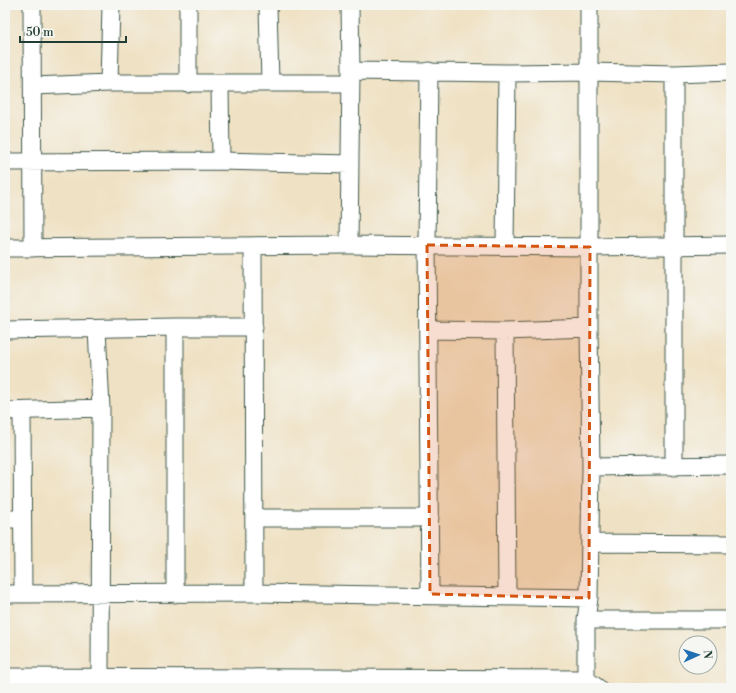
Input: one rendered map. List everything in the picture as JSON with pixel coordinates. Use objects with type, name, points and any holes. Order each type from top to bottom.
[{"type":"street","points":[[32,5],[34,162],[33,248]]},
{"type":"street","points":[[109,83],[111,5]]},
{"type":"street","points":[[188,5],[188,84]]},
{"type":"street","points":[[268,5],[270,83]]},
{"type":"street","points":[[349,245],[351,77],[350,5]]},
{"type":"street","points":[[5,677],[290,683],[592,684],[586,620],[589,598],[591,467],[589,328],[589,5]]},
{"type":"street","points":[[33,86],[109,83],[270,83],[429,72],[590,72],[674,74],[731,72]]},
{"type":"street","points":[[429,72],[427,245],[430,594]]},
{"type":"street","points":[[505,245],[507,73]]},
{"type":"street","points":[[674,74],[674,467]]},
{"type":"street","points":[[220,84],[221,161]]},
{"type":"street","points":[[5,162],[221,161],[350,164]]},
{"type":"street","points":[[5,248],[349,245],[505,245],[590,247],[731,245]]},
{"type":"street","points":[[253,247],[254,593]]},
{"type":"street","points":[[174,327],[175,594]]},
{"type":"street","points":[[5,330],[254,327]]},
{"type":"street","points":[[428,330],[589,328]]},
{"type":"street","points":[[97,329],[100,408],[100,678]]},
{"type":"street","points":[[505,330],[507,595]]},
{"type":"street","points":[[5,411],[100,408]]},
{"type":"street","points":[[22,411],[23,594]]},
{"type":"street","points":[[591,467],[731,466]]},
{"type":"street","points":[[254,518],[430,518]]},
{"type":"street","points":[[5,519],[22,519]]},
{"type":"street","points":[[590,543],[731,544]]},
{"type":"street","points":[[5,594],[430,594],[589,598]]},
{"type":"street","points":[[586,620],[731,620]]},
{"type":"highlighted area","points":[[427,245],[590,247],[589,598],[430,594]]}]
